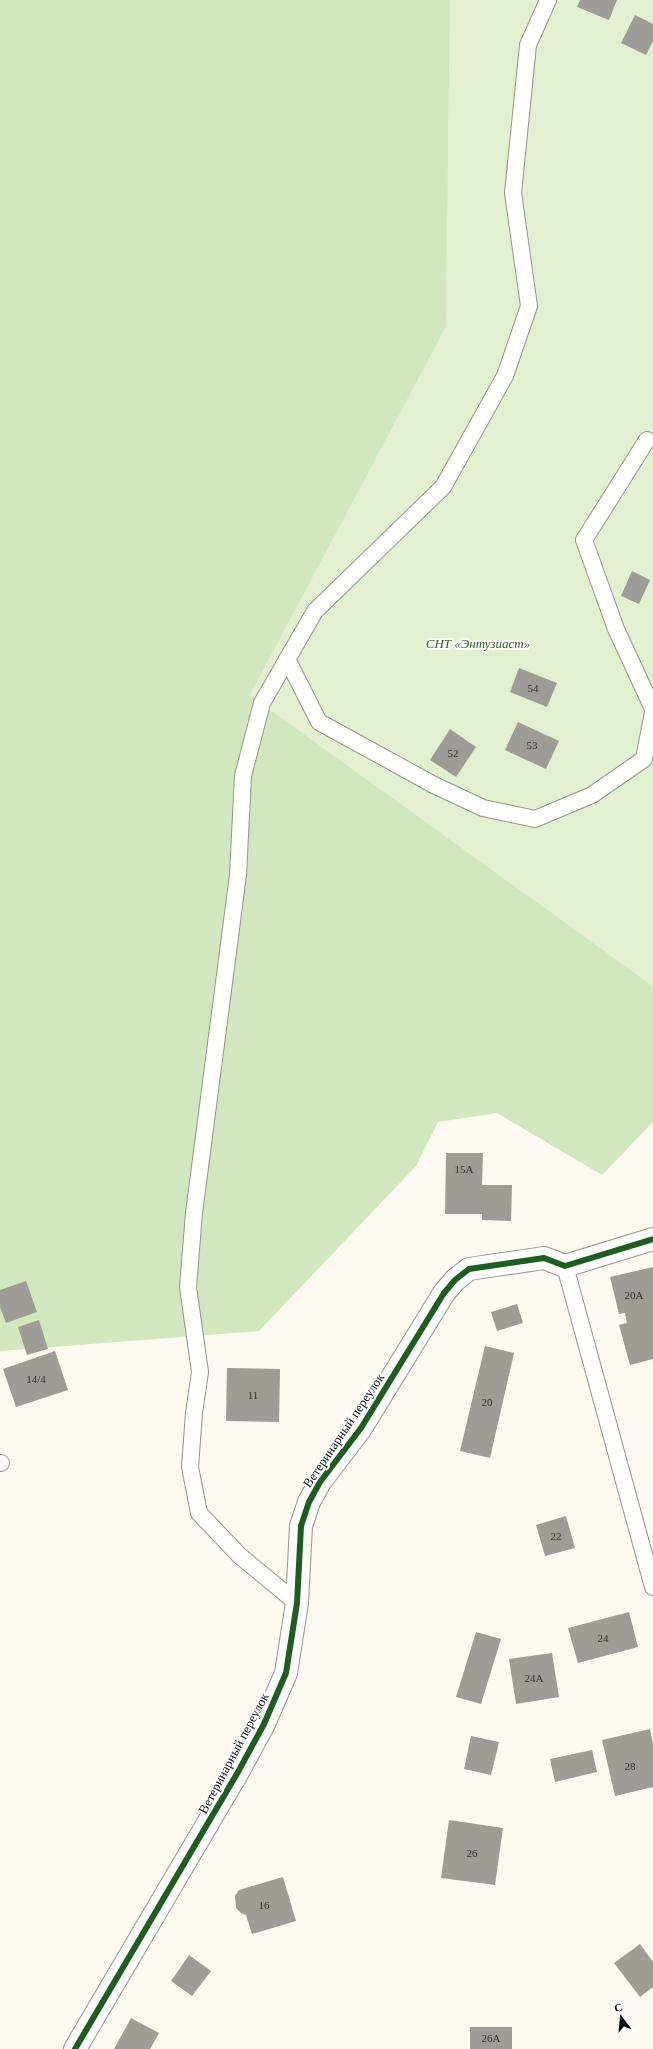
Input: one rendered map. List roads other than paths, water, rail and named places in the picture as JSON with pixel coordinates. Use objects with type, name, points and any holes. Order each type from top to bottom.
[{"type":"street","points":[[564,1266],[653,1239]]},
{"type":"street","name":"Ветеринарный переулок","points":[[75,2049],[238,1772],[264,1724],[286,1673],[297,1603],[301,1526],[309,1502],[320,1482],[361,1428],[444,1293],[455,1280],[469,1269],[544,1258],[564,1266]]},
{"type":"lane","points":[[297,1603],[240,1556],[199,1513],[190,1467],[194,1413],[200,1372],[188,1287],[194,1213],[238,875],[243,776],[262,703],[315,611],[443,487],[505,376],[529,306],[513,193],[528,45],[548,0]]},
{"type":"lane","points":[[287,659],[319,722],[434,785],[483,808],[535,819],[592,795],[644,759],[653,711],[616,629],[584,540],[647,440]]},
{"type":"lane","points":[[564,1266],[653,1587]]},
{"type":"park label","name":"СНТ «Энтузиаст»","points":[[478,643]]}]
